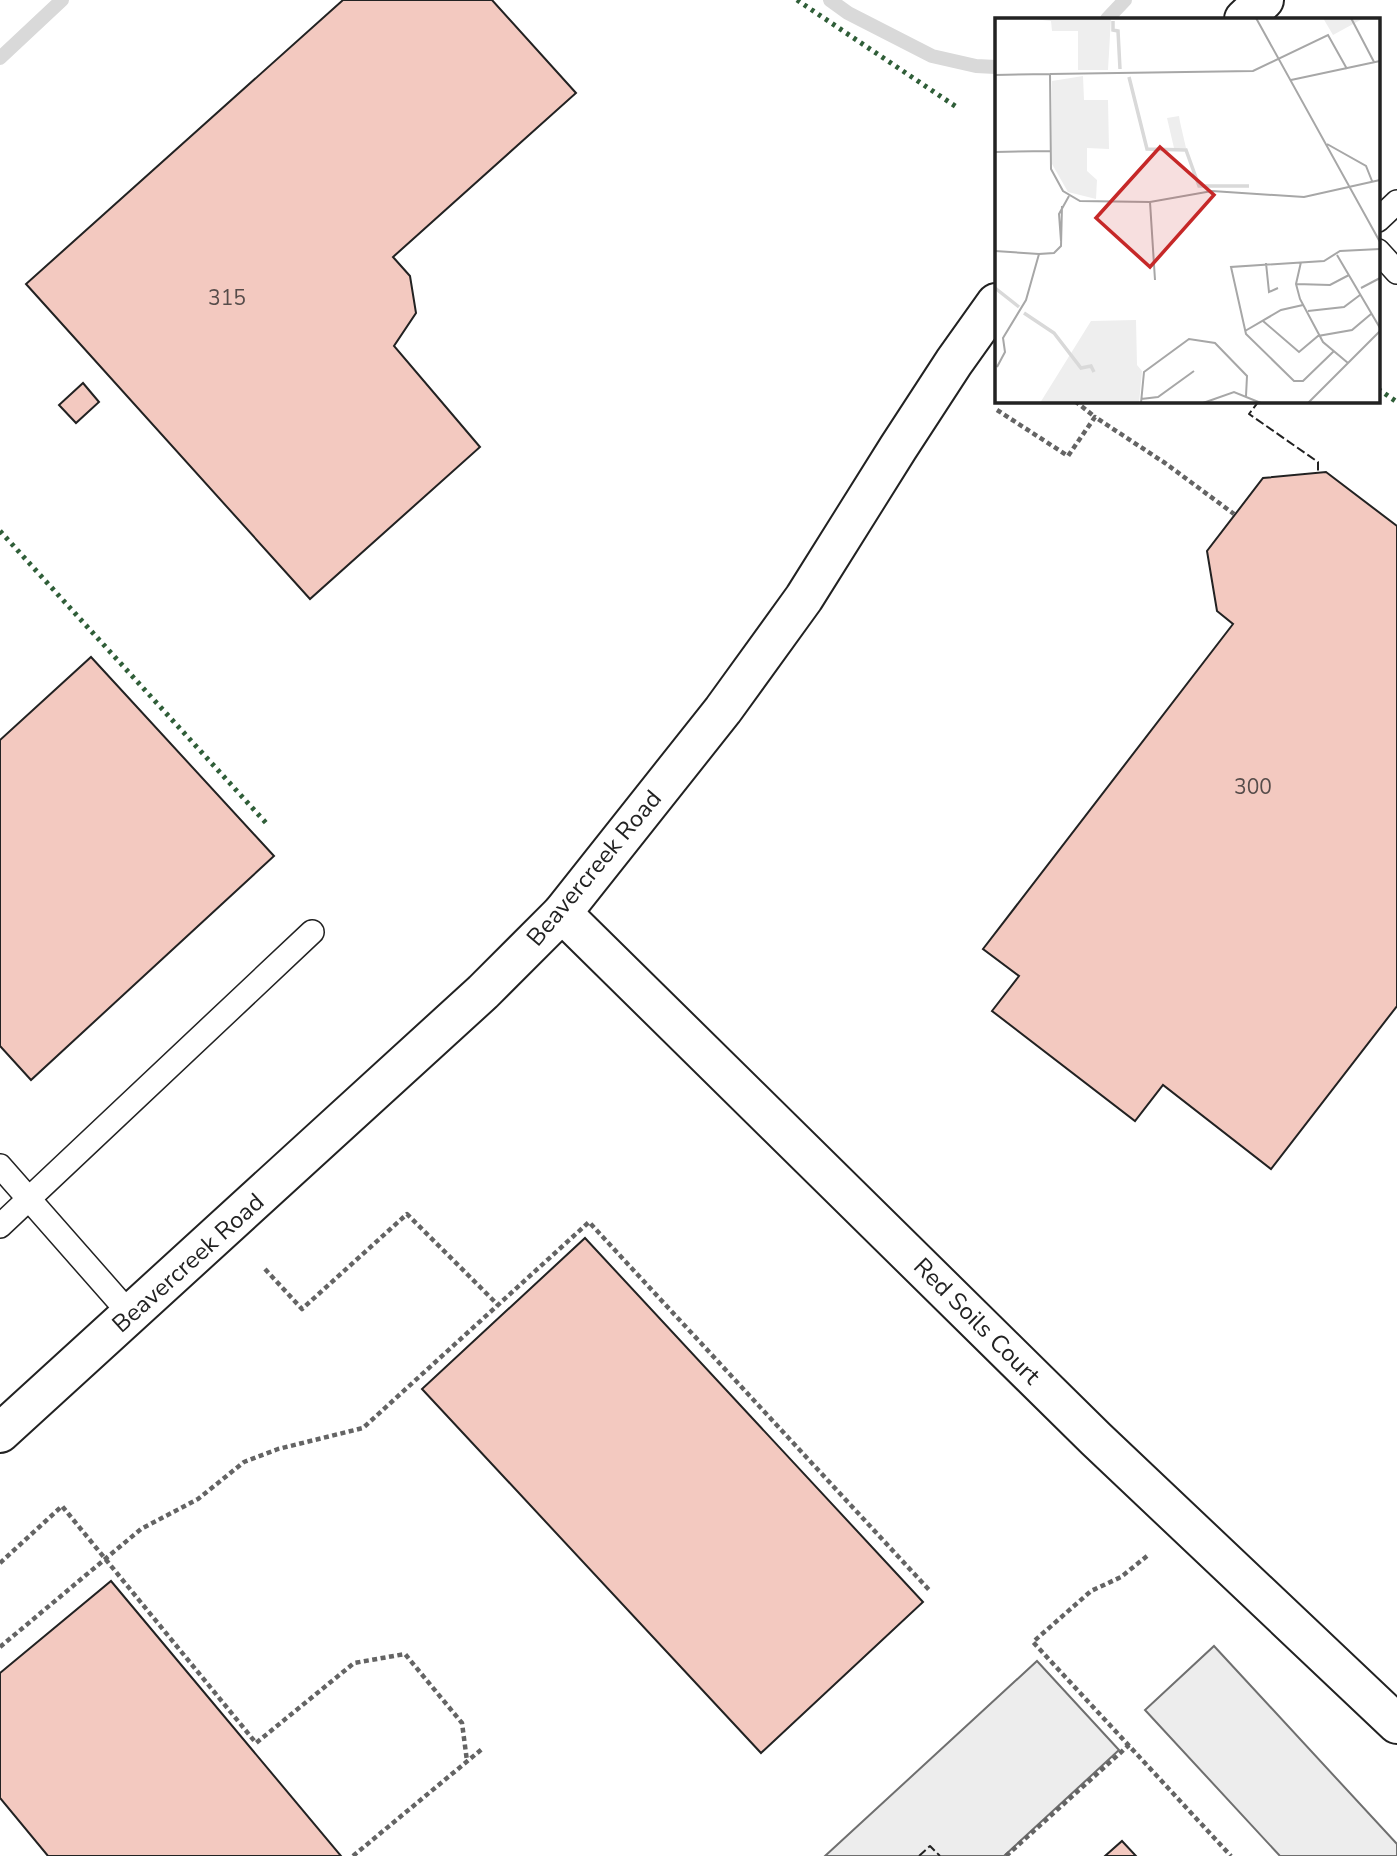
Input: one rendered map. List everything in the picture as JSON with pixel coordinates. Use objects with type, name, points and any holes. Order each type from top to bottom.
[{"type":"main road","points":[[1245,18],[1264,0]]},
{"type":"main road","name":"Beavercreek Road","points":[[0,1433],[483,992],[562,914],[723,710],[804,598],[919,415],[995,304]]},
{"type":"main road","name":"Red Soils Court","points":[[562,914],[1096,1439],[1397,1724]]},
{"type":"lane","points":[[1380,218],[1397,202]]},
{"type":"lane","points":[[1380,253],[1397,272]]},
{"type":"lane","points":[[0,1226],[312,932]]},
{"type":"lane","points":[[0,1166],[131,1315]]},
{"type":"path","points":[[1076,402],[1234,514]]},
{"type":"path","points":[[998,410],[1068,456],[1095,417]]},
{"type":"path","points":[[265,1269],[302,1309],[407,1214],[498,1305]]},
{"type":"path","points":[[0,1647],[141,1529],[198,1500],[244,1462],[278,1449],[363,1428],[589,1222],[931,1592]]},
{"type":"path","points":[[0,1563],[62,1506],[256,1743],[354,1662],[405,1654],[462,1723],[467,1761]]},
{"type":"path","points":[[1147,1556],[1121,1577],[1091,1591],[1033,1642],[1231,1856]]},
{"type":"path","points":[[1006,1856],[1129,1745]]},
{"type":"path","points":[[353,1856],[482,1749]]},
{"type":"shaded area","points":[[1214,1646],[1397,1844],[1397,1856],[1280,1856],[1145,1710]]},
{"type":"shaded area","points":[[1037,1661],[1119,1750],[1004,1856],[825,1856]]},
{"type":"building","points":[[343,0],[492,0],[576,93],[393,257],[410,276],[416,313],[394,346],[480,447],[310,599],[26,284]]},
{"type":"building","points":[[83,383],[99,402],[76,423],[59,405]]},
{"type":"building","points":[[1326,472],[1397,526],[1397,1006],[1271,1169],[1163,1085],[1135,1121],[992,1011],[1019,976],[983,949],[1233,624],[1217,611],[1207,551],[1263,478]]},
{"type":"building","points":[[91,657],[274,856],[31,1080],[0,1046],[0,740]]},
{"type":"building","points":[[585,1238],[923,1602],[761,1753],[422,1389]]},
{"type":"building","points":[[111,1581],[341,1856],[48,1856],[0,1798],[0,1673]]},
{"type":"building","points":[[1122,1841],[1136,1856],[1105,1856]]},
{"type":"waterway","points":[[0,58],[62,0]]},
{"type":"waterway","points":[[830,0],[848,13],[932,56],[976,66],[995,67]]},
{"type":"waterway","points":[[1108,18],[1125,0]]},
{"type":"hedge","points":[[797,0],[958,108]]},
{"type":"hedge","points":[[1380,390],[1397,402]]},
{"type":"hedge","points":[[0,531],[267,824]]},
{"type":"fence","points":[[1258,402],[1249,414],[1318,462],[1318,473]]},
{"type":"fence","points":[[919,1856],[930,1846],[940,1856]]}]
